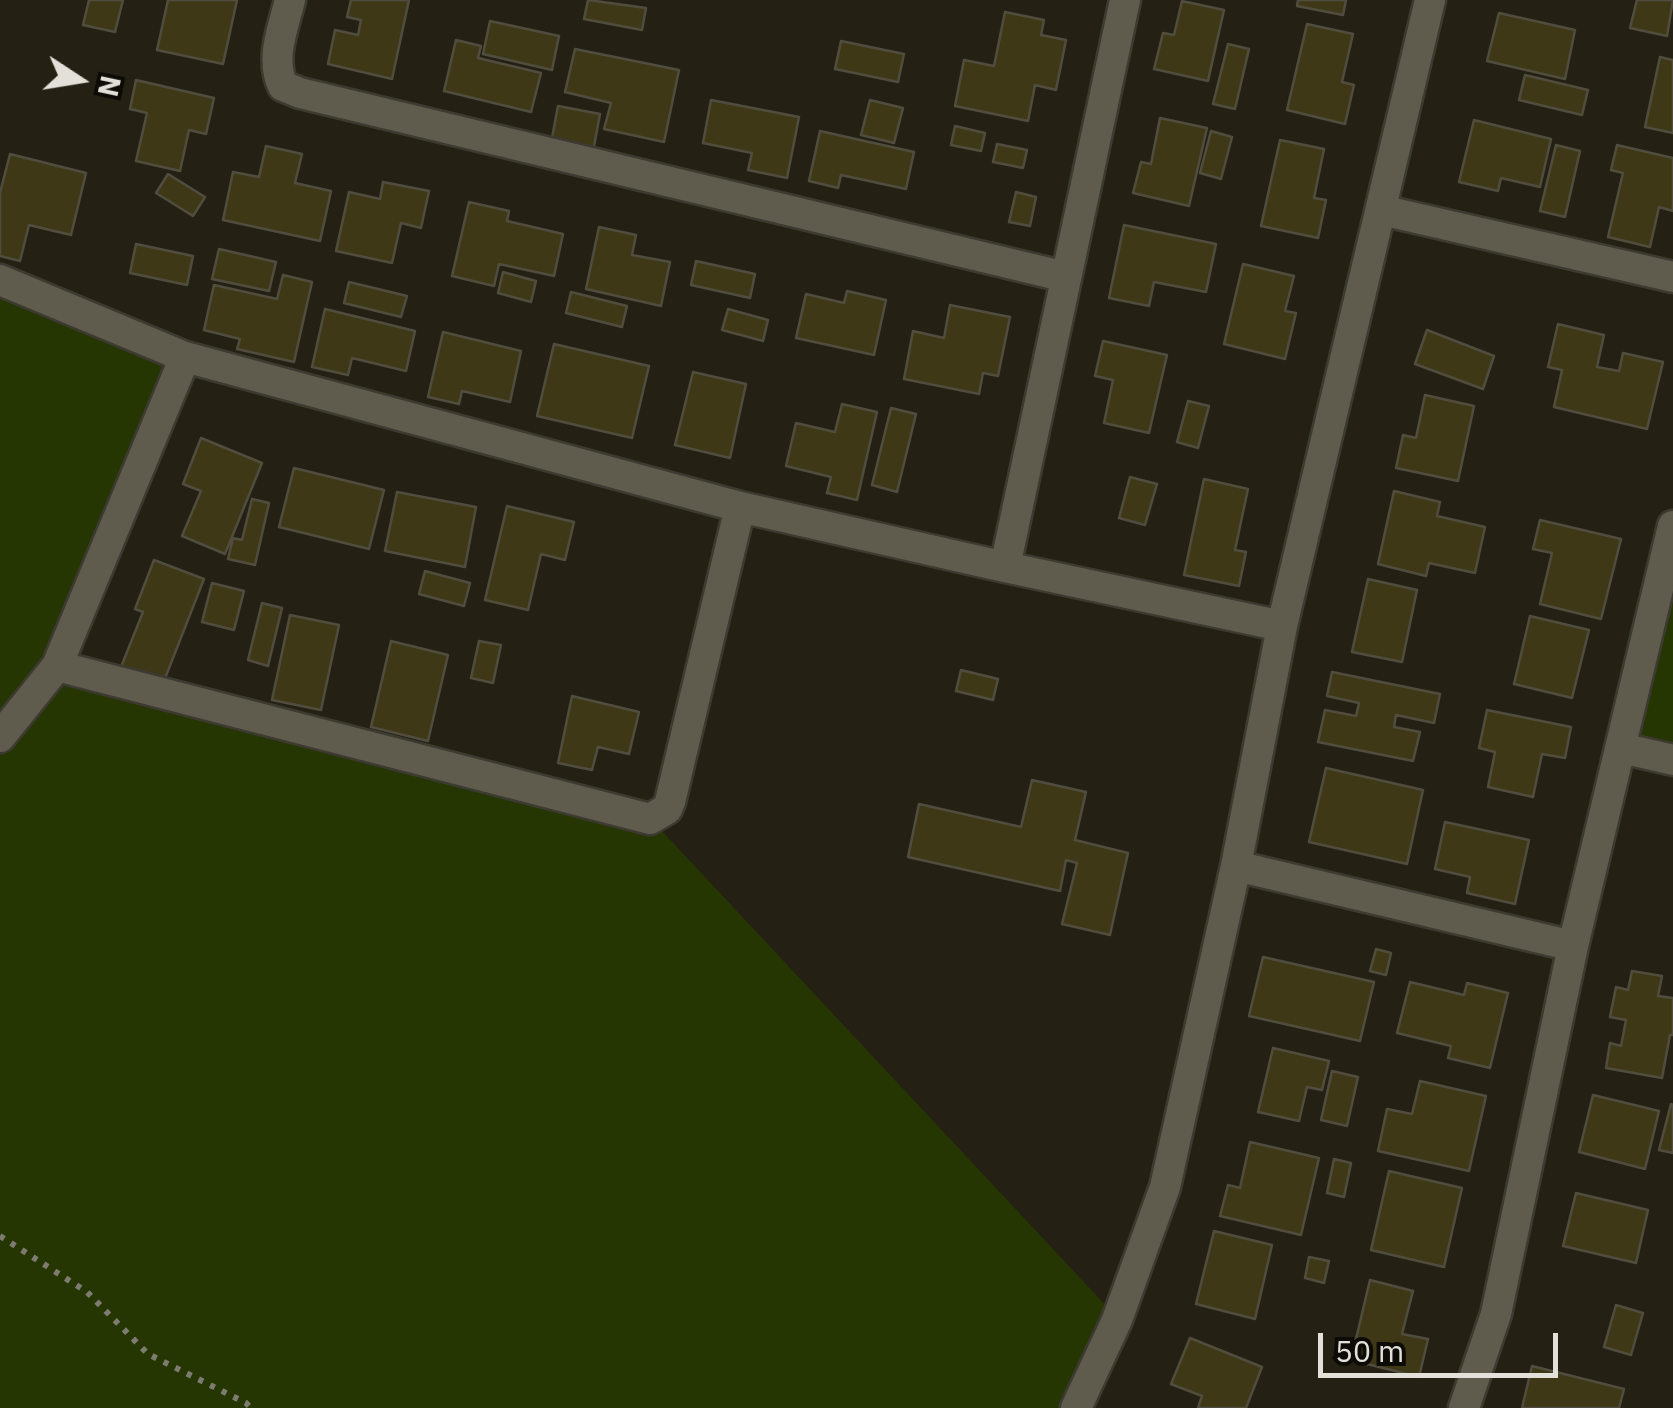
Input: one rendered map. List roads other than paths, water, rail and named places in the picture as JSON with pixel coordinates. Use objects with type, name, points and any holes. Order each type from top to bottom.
[{"type":"street","points":[[290,0],[276,72],[284,86],[300,93],[1066,277]]},
{"type":"street","points":[[1004,567],[1125,0]]},
{"type":"street","points":[[1076,1408],[1117,1320],[1165,1186],[1236,866],[1282,626],[1430,0]]},
{"type":"street","points":[[1380,210],[1673,276]]},
{"type":"street","points":[[0,280],[185,357],[740,506],[1282,626]]},
{"type":"street","points":[[0,738],[57,666],[185,357]]},
{"type":"street","points":[[57,666],[650,819],[667,810],[670,802],[740,506]]},
{"type":"street","points":[[1464,1408],[1496,1314],[1573,946],[1673,526]]},
{"type":"street","points":[[1621,748],[1673,760]]},
{"type":"street","points":[[1236,866],[1573,946]]}]
